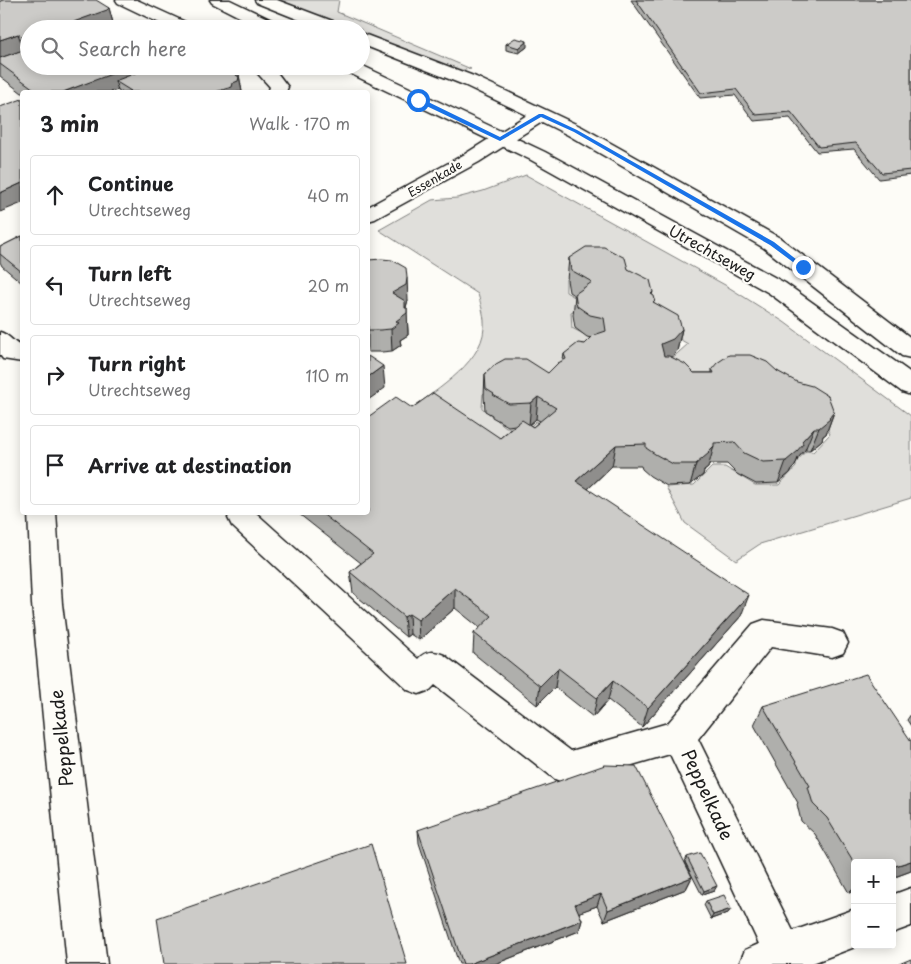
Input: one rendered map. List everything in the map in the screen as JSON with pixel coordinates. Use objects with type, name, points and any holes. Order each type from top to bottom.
[{"type":"street","points":[[124,0],[167,20]]},
{"type":"street","points":[[218,0],[258,20]]},
{"type":"street","points":[[263,0],[314,20]]},
{"type":"street","points":[[370,42],[470,81],[576,131],[772,243],[911,350]]},
{"type":"street","points":[[268,75],[279,87],[278,90]]},
{"type":"street","name":"Utrechtseweg","points":[[367,75],[538,156],[776,288],[911,386]]},
{"type":"street","points":[[500,139],[541,115]]},
{"type":"street","name":"Essenkade","points":[[370,215],[500,139]]},
{"type":"street","points":[[0,340],[12,352],[20,354]]},
{"type":"street","name":"Peppelkade","points":[[42,515],[48,604],[87,964]]},
{"type":"street","points":[[242,518],[419,680],[433,665],[567,768],[680,736]]},
{"type":"street","name":"Peppelkade","points":[[832,643],[764,633],[680,736],[777,961],[851,930]]},
{"type":"street","points":[[896,912],[911,906]]},
{"type":"shaded area","points":[[275,0],[339,0],[337,12],[356,20],[325,20]]},
{"type":"shaded area","points":[[370,26],[471,69],[458,71],[370,37]]},
{"type":"shaded area","points":[[526,175],[725,285],[784,322],[911,416],[911,498],[760,544],[736,560],[685,523],[666,487],[694,485],[712,467],[725,467],[755,485],[779,485],[796,467],[796,462],[806,451],[813,452],[830,434],[821,417],[701,394],[661,368],[688,344],[653,324],[583,268],[566,279],[566,292],[586,304],[571,312],[572,328],[595,340],[547,390],[503,380],[483,394],[482,408],[506,427],[530,427],[536,421],[551,430],[498,458],[402,415],[464,367],[481,342],[484,328],[483,311],[478,294],[379,230],[432,200],[457,198],[483,191]]},
{"type":"building","points":[[96,0],[109,8],[79,20],[20,20],[20,35],[18,34],[0,40],[0,1]]},
{"type":"building","points":[[636,0],[911,0],[911,170],[882,173],[856,143],[819,147],[791,112],[756,115],[736,89],[701,93]]},
{"type":"building","points":[[515,38],[527,41],[519,48],[506,44]]},
{"type":"building","points":[[20,51],[20,75],[109,75],[68,90],[35,90],[0,64],[0,58]]},
{"type":"building","points":[[131,75],[236,75],[239,77],[232,87],[222,90],[129,90],[115,81]]},
{"type":"building","points":[[20,100],[20,184],[0,193],[0,107]]},
{"type":"building","points":[[20,237],[20,270],[0,254],[0,247]]},
{"type":"building","points":[[586,247],[604,247],[625,258],[628,269],[650,280],[653,292],[651,294],[655,300],[653,302],[678,316],[682,329],[673,339],[661,344],[664,356],[669,356],[685,364],[694,373],[714,373],[712,369],[717,363],[729,355],[750,355],[767,362],[777,371],[797,382],[812,386],[828,396],[834,412],[830,419],[819,428],[814,428],[802,441],[803,444],[798,451],[786,461],[763,462],[744,453],[734,442],[714,443],[709,453],[696,464],[673,464],[646,448],[646,444],[616,445],[576,481],[749,595],[648,708],[613,681],[597,698],[558,668],[540,686],[474,633],[492,616],[455,588],[418,620],[409,614],[404,617],[350,572],[373,554],[324,515],[370,515],[370,416],[396,397],[412,408],[433,393],[500,438],[522,420],[533,427],[556,408],[538,397],[531,403],[509,404],[486,389],[485,374],[505,359],[526,359],[548,373],[558,363],[566,359],[564,354],[578,343],[585,344],[594,335],[606,331],[604,318],[590,315],[577,306],[575,294],[592,282],[571,270],[569,258]]},
{"type":"building","points":[[370,260],[392,260],[406,268],[406,285],[392,293],[405,301],[407,313],[396,321],[399,323],[391,329],[370,330]]},
{"type":"building","points":[[370,357],[383,366],[370,376]]},
{"type":"building","points":[[866,674],[911,741],[911,861],[896,866],[896,859],[852,859],[827,818],[813,804],[808,787],[810,786],[763,706]]},
{"type":"building","points":[[605,765],[636,766],[692,877],[608,910],[601,894],[575,904],[582,920],[469,964],[463,964],[418,830]]},
{"type":"building","points":[[371,844],[407,964],[164,964],[157,918]]},
{"type":"building","points":[[700,853],[717,886],[704,891],[687,857]]},
{"type":"building","points":[[724,895],[731,909],[713,915],[706,901]]},
{"type":"building","points":[[911,959],[911,964],[899,964]]},
{"type":"route","points":[[418,100],[500,139],[541,115],[576,131],[772,243],[803,267]]}]
